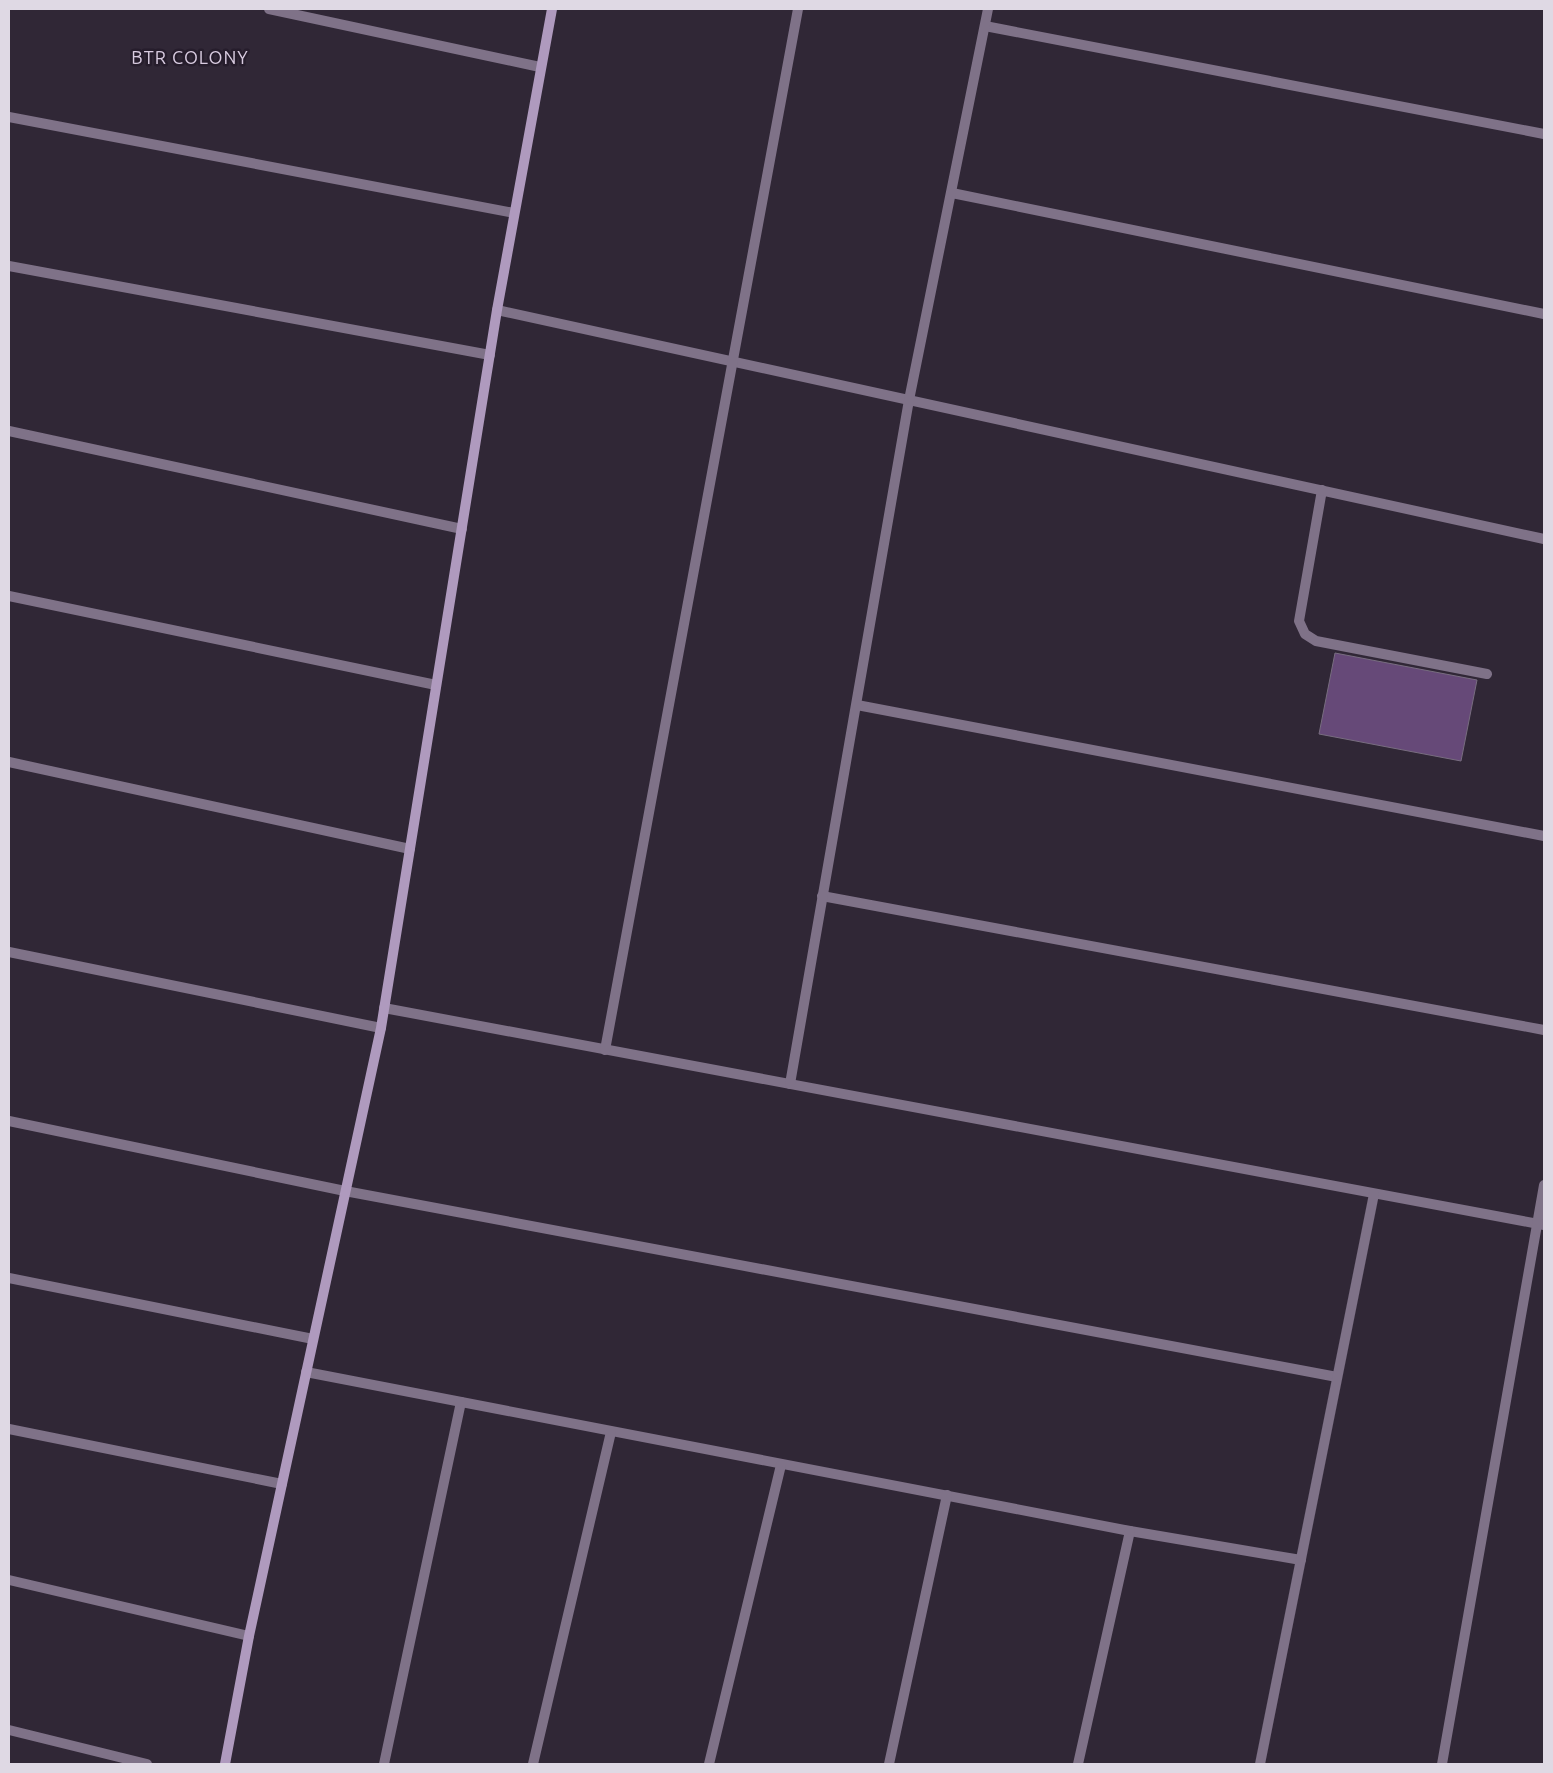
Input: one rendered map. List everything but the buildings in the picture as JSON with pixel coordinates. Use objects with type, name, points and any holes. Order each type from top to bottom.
[{"type":"street","points":[[270,9],[540,67]]},
{"type":"street","points":[[225,1764],[249,1636],[384,1008],[497,310],[552,9]]},
{"type":"street","points":[[605,1050],[798,9]]},
{"type":"street","points":[[790,1084],[909,400],[988,9]]},
{"type":"street","points":[[985,26],[1544,134]]},
{"type":"street","points":[[9,117],[514,213]]},
{"type":"street","points":[[952,193],[1544,314]]},
{"type":"street","points":[[9,266],[490,355]]},
{"type":"street","points":[[497,310],[1544,539]]},
{"type":"street","points":[[9,431],[462,530]]},
{"type":"street","points":[[1322,490],[1299,621],[1305,634],[1316,642],[1487,674]]},
{"type":"street","points":[[9,596],[436,685]]},
{"type":"street","points":[[856,705],[1544,836]]},
{"type":"street","points":[[9,762],[410,849]]},
{"type":"street","points":[[822,896],[1544,1030]]},
{"type":"street","points":[[9,952],[380,1028]]},
{"type":"street","points":[[384,1008],[1541,1224]]},
{"type":"street","points":[[9,1121],[346,1191],[1337,1377]]},
{"type":"street","points":[[1442,1764],[1541,1224],[1544,1185]]},
{"type":"street","points":[[1260,1764],[1374,1194]]},
{"type":"street","points":[[9,1278],[313,1339]]},
{"type":"street","points":[[306,1372],[1130,1531],[1301,1560]]},
{"type":"street","points":[[384,1764],[461,1402]]},
{"type":"street","points":[[9,1429],[282,1484]]},
{"type":"street","points":[[533,1764],[611,1432]]},
{"type":"street","points":[[710,1764],[781,1465]]},
{"type":"street","points":[[889,1764],[947,1495]]},
{"type":"street","points":[[1078,1764],[1130,1531]]},
{"type":"street","points":[[9,1580],[249,1636]]},
{"type":"street","points":[[9,1730],[147,1764]]},
{"type":"district","name":"BTR COLONY","points":[[190,58]]}]
